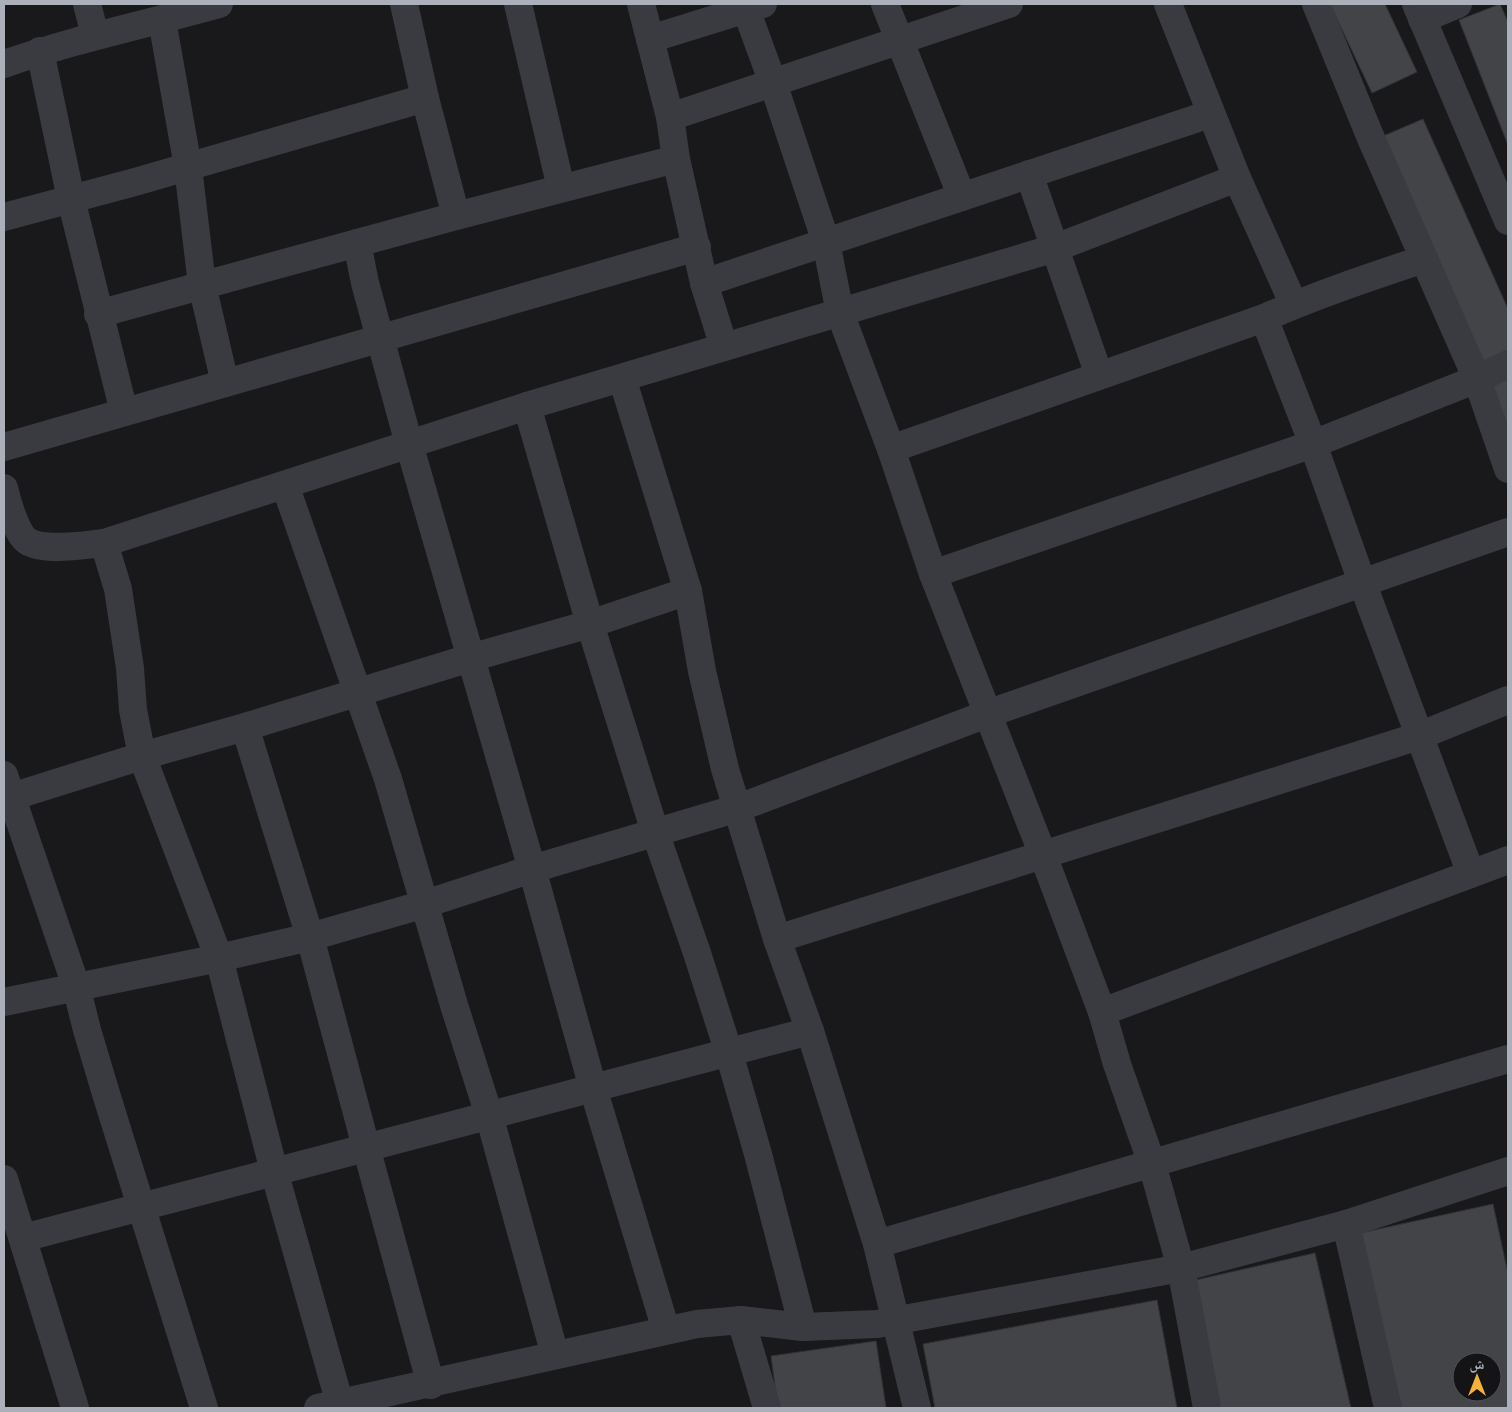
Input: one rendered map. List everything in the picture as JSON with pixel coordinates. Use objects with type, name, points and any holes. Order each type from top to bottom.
[{"type":"street","points":[[87,4],[95,35]]},
{"type":"street","points":[[4,64],[95,35],[162,20],[219,4]]},
{"type":"street","points":[[404,4],[425,98],[456,216]]},
{"type":"street","points":[[518,4],[561,188]]},
{"type":"street","points":[[641,4],[670,117],[676,159],[704,283],[724,347]]},
{"type":"street","points":[[885,4],[962,197]]},
{"type":"street","points":[[670,117],[900,42],[1009,4]]},
{"type":"street","points":[[1168,4],[1210,114],[1294,304]]},
{"type":"street","points":[[1316,4],[1370,136],[1477,379],[1508,469]]},
{"type":"street","points":[[1458,4],[1419,12],[1499,176],[1508,222]]},
{"type":"street","points":[[650,40],[752,6],[773,83],[826,242],[840,313],[891,449],[934,574],[1102,1012],[1117,1064],[1152,1164],[1181,1268],[1208,1408]]},
{"type":"street","points":[[162,20],[188,167],[202,285],[225,383]]},
{"type":"street","points":[[40,51],[71,199],[98,314],[124,412]]},
{"type":"street","points":[[4,217],[188,167],[425,98]]},
{"type":"street","points":[[704,283],[1210,114]]},
{"type":"street","points":[[98,314],[456,216],[676,159]]},
{"type":"street","points":[[1029,174],[1099,375]]},
{"type":"street","points":[[4,491],[19,533],[27,541],[38,545],[51,546],[104,543],[527,406],[1056,248],[1237,178]]},
{"type":"street","points":[[357,243],[365,283],[409,444],[532,869],[593,1088],[666,1330]]},
{"type":"street","points":[[4,447],[697,247]]},
{"type":"street","points":[[891,449],[1264,318],[1294,304],[1362,279],[1424,259]]},
{"type":"street","points":[[1264,318],[1313,444],[1362,582],[1471,874]]},
{"type":"street","points":[[934,574],[1313,444],[1477,379],[1508,364]]},
{"type":"street","points":[[622,378],[688,591],[704,680],[725,769],[777,939],[810,1031],[877,1244],[917,1408]]},
{"type":"street","points":[[527,406],[590,624],[655,832],[729,1052],[758,1154],[803,1328]]},
{"type":"street","points":[[285,485],[388,779],[454,1005],[489,1115],[555,1356]]},
{"type":"street","points":[[4,1002],[219,958],[310,937],[425,904],[532,869],[738,808],[988,714],[1508,532]]},
{"type":"street","points":[[104,543],[118,589],[130,668],[133,710],[142,756],[219,958],[274,1171],[329,1406],[666,1330],[707,1323],[741,1320],[803,1328],[897,1321],[1181,1268],[1346,1224],[1507,1176]]},
{"type":"street","points":[[204,1408],[86,1030],[76,986],[7,786],[142,756],[245,727],[470,658],[590,624],[688,591]]},
{"type":"street","points":[[777,939],[1420,736],[1508,700]]},
{"type":"street","points":[[245,727],[310,937],[431,1384]]},
{"type":"street","points":[[1102,1012],[1508,860]]},
{"type":"street","points":[[23,1238],[810,1031]]},
{"type":"street","points":[[877,1244],[1508,1059]]},
{"type":"street","points":[[4,1179],[75,1408]]},
{"type":"street","points":[[1346,1224],[1388,1408]]},
{"type":"street","points":[[741,1320],[767,1408]]},
{"type":"building","points":[[1330,4],[1385,4],[1417,72],[1372,93]]},
{"type":"building","points":[[1500,4],[1508,22],[1508,145],[1459,20]]},
{"type":"building","points":[[1423,119],[1508,309],[1508,357],[1484,367],[1381,137]]},
{"type":"building","points":[[1508,378],[1508,438],[1488,386]]},
{"type":"building","points":[[1493,1204],[1508,1274],[1508,1408],[1395,1408],[1356,1234]]},
{"type":"building","points":[[1315,1253],[1351,1408],[1216,1408],[1187,1282]]},
{"type":"building","points":[[1157,1300],[1177,1408],[935,1408],[923,1344]]},
{"type":"building","points":[[876,1341],[886,1408],[778,1408],[771,1356]]}]
